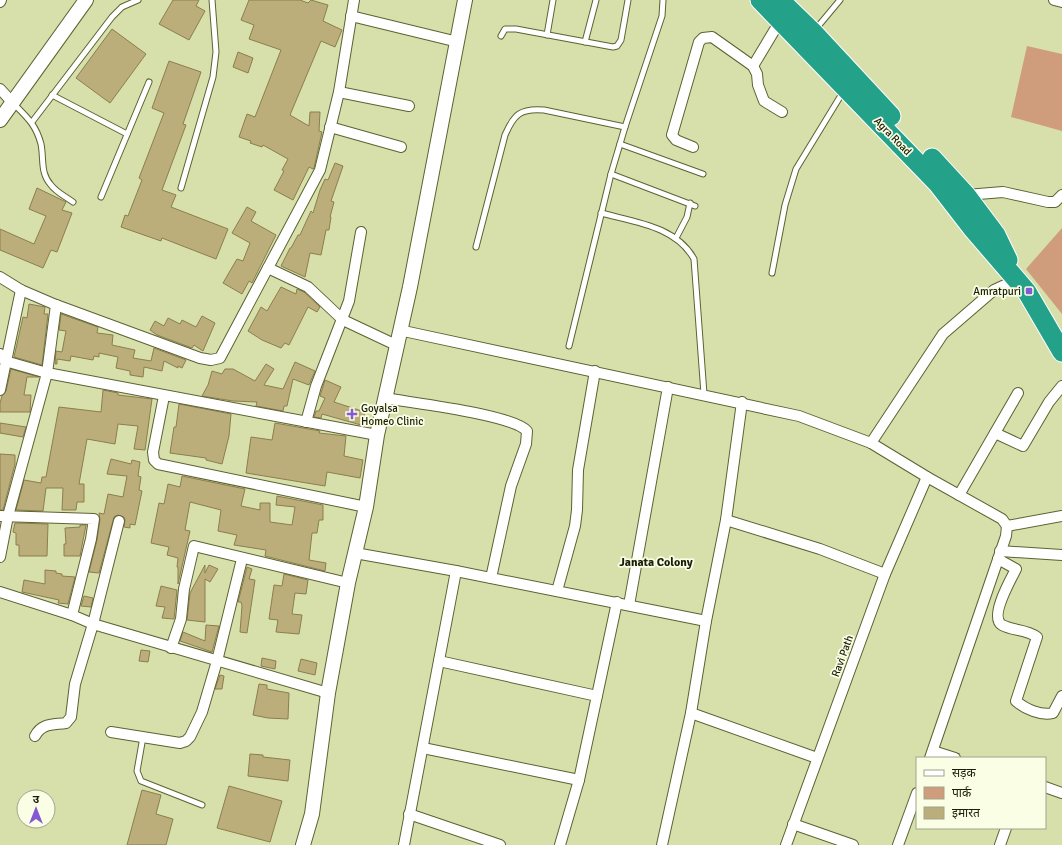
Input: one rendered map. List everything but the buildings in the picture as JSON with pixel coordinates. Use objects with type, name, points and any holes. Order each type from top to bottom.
[{"type":"highway","name":"Agra Road","points":[[760,0],[938,184],[972,228],[1018,279],[1062,352]]},
{"type":"highway","name":"Agra Road","points":[[780,0],[813,32],[966,195],[996,235],[1018,279]]},
{"type":"street","points":[[0,120],[86,0]]},
{"type":"street","points":[[303,845],[312,814],[328,693],[348,583],[366,507],[384,398],[410,286],[458,42],[463,0]]},
{"type":"street","points":[[1054,0],[1062,2]]},
{"type":"street","points":[[0,277],[21,290],[56,305],[200,358],[211,360],[220,358],[320,170],[339,92],[352,1]]},
{"type":"street","points":[[351,16],[458,42]]},
{"type":"street","points":[[753,66],[780,21]]},
{"type":"street","points":[[693,147],[676,140],[672,135],[699,42],[703,38],[712,37],[753,66],[757,74],[758,85],[764,101],[782,112]]},
{"type":"street","points":[[0,89],[12,102]]},
{"type":"street","points":[[339,92],[409,106]]},
{"type":"street","points":[[330,127],[401,147]]},
{"type":"street","points":[[966,195],[1003,192],[1048,202],[1055,202],[1062,195]]},
{"type":"street","points":[[306,422],[316,386],[343,320],[353,287],[361,232]]},
{"type":"street","points":[[268,268],[308,287],[343,320],[396,345]]},
{"type":"street","points":[[871,443],[943,334],[994,290],[1018,279]]},
{"type":"street","points":[[0,390],[2,358],[21,290]]},
{"type":"street","points":[[0,557],[4,516],[47,373],[56,305]]},
{"type":"street","points":[[399,330],[742,402],[799,416],[871,443],[959,496],[1002,519],[1006,526],[1006,536],[931,754],[950,757]]},
{"type":"street","points":[[2,358],[47,373],[377,435]]},
{"type":"street","points":[[557,591],[575,526],[578,470],[595,371]]},
{"type":"street","points":[[995,433],[1023,446],[1049,402],[1062,386]]},
{"type":"street","points":[[629,605],[668,387]]},
{"type":"street","points":[[959,496],[1018,393]]},
{"type":"street","points":[[164,396],[153,452],[154,460],[158,464],[366,507]]},
{"type":"street","points":[[384,398],[500,418],[523,427],[527,431],[526,444],[511,486],[491,578]]},
{"type":"street","points":[[662,845],[691,713],[706,621],[726,520],[742,402]]},
{"type":"street","name":"Ravi Path","points":[[786,845],[884,574],[927,477]]},
{"type":"street","points":[[4,516],[94,518],[91,538],[72,615]]},
{"type":"street","points":[[1006,526],[1062,516]]},
{"type":"street","points":[[726,520],[820,548],[884,574]]},
{"type":"street","points":[[35,736],[39,728],[45,725],[66,723],[69,721],[75,684],[93,624],[119,521]]},
{"type":"street","points":[[171,648],[181,618],[184,589],[194,546],[242,559],[348,583]]},
{"type":"street","points":[[355,553],[618,602],[706,621]]},
{"type":"street","points":[[999,555],[1022,553],[1062,555]]},
{"type":"street","points":[[1022,553],[998,611],[997,619],[1002,625],[1030,632],[1037,637],[1016,701],[1022,706],[1046,715],[1053,713],[1062,696]]},
{"type":"street","points":[[999,555],[1016,568]]},
{"type":"street","points":[[111,732],[180,743],[186,741],[190,737],[202,712],[217,661],[242,559]]},
{"type":"street","points":[[404,845],[456,571]]},
{"type":"street","points":[[0,592],[72,615],[93,624],[328,693]]},
{"type":"street","points":[[560,845],[579,780],[618,602]]},
{"type":"street","points":[[439,661],[597,696]]},
{"type":"street","points":[[691,713],[817,758]]},
{"type":"street","points":[[423,748],[579,780]]},
{"type":"street","points":[[1046,787],[1062,793]]},
{"type":"street","points":[[898,845],[916,796]]},
{"type":"street","points":[[409,814],[500,845]]},
{"type":"street","points":[[793,824],[853,845]]},
{"type":"street","points":[[1000,845],[1006,829]]},
{"type":"lane","points":[[32,122],[112,17],[122,7],[138,0]]},
{"type":"lane","points":[[181,188],[213,77],[216,52],[212,0]]},
{"type":"lane","points":[[547,34],[553,0]]},
{"type":"lane","points":[[585,42],[596,0]]},
{"type":"lane","points":[[501,36],[505,29],[510,28],[613,47],[617,46],[621,40],[628,0]]},
{"type":"lane","points":[[569,346],[611,174],[662,16],[663,0]]},
{"type":"lane","points":[[813,32],[840,0]]},
{"type":"lane","points":[[101,197],[148,82]]},
{"type":"lane","points":[[772,273],[785,205],[796,169],[845,87]]},
{"type":"lane","points":[[52,95],[127,134]]},
{"type":"lane","points":[[12,102],[32,122],[41,145],[42,170],[46,178],[51,186],[73,202]]},
{"type":"lane","points":[[476,247],[505,135],[510,123],[517,115],[532,109],[544,110],[625,127]]},
{"type":"lane","points":[[620,144],[703,174]]},
{"type":"lane","points":[[611,174],[695,206]]},
{"type":"lane","points":[[676,238],[687,217],[690,203]]},
{"type":"lane","points":[[601,213],[665,231],[688,248],[694,259],[704,394]]},
{"type":"lane","points":[[143,738],[137,771],[141,781],[202,805]]},
{"type":"green space","points":[[1027,46],[1062,54],[1062,131],[1011,117]]},
{"type":"green space","points":[[1062,228],[1062,314],[1026,269]]},
{"type":"place","name":"Amratpuri","points":[[1029,291]]},
{"type":"place","name":"Goyalsa Homeo Clinic","points":[[352,414]]},
{"type":"district","name":"Janata Colony","points":[[656,562]]}]
